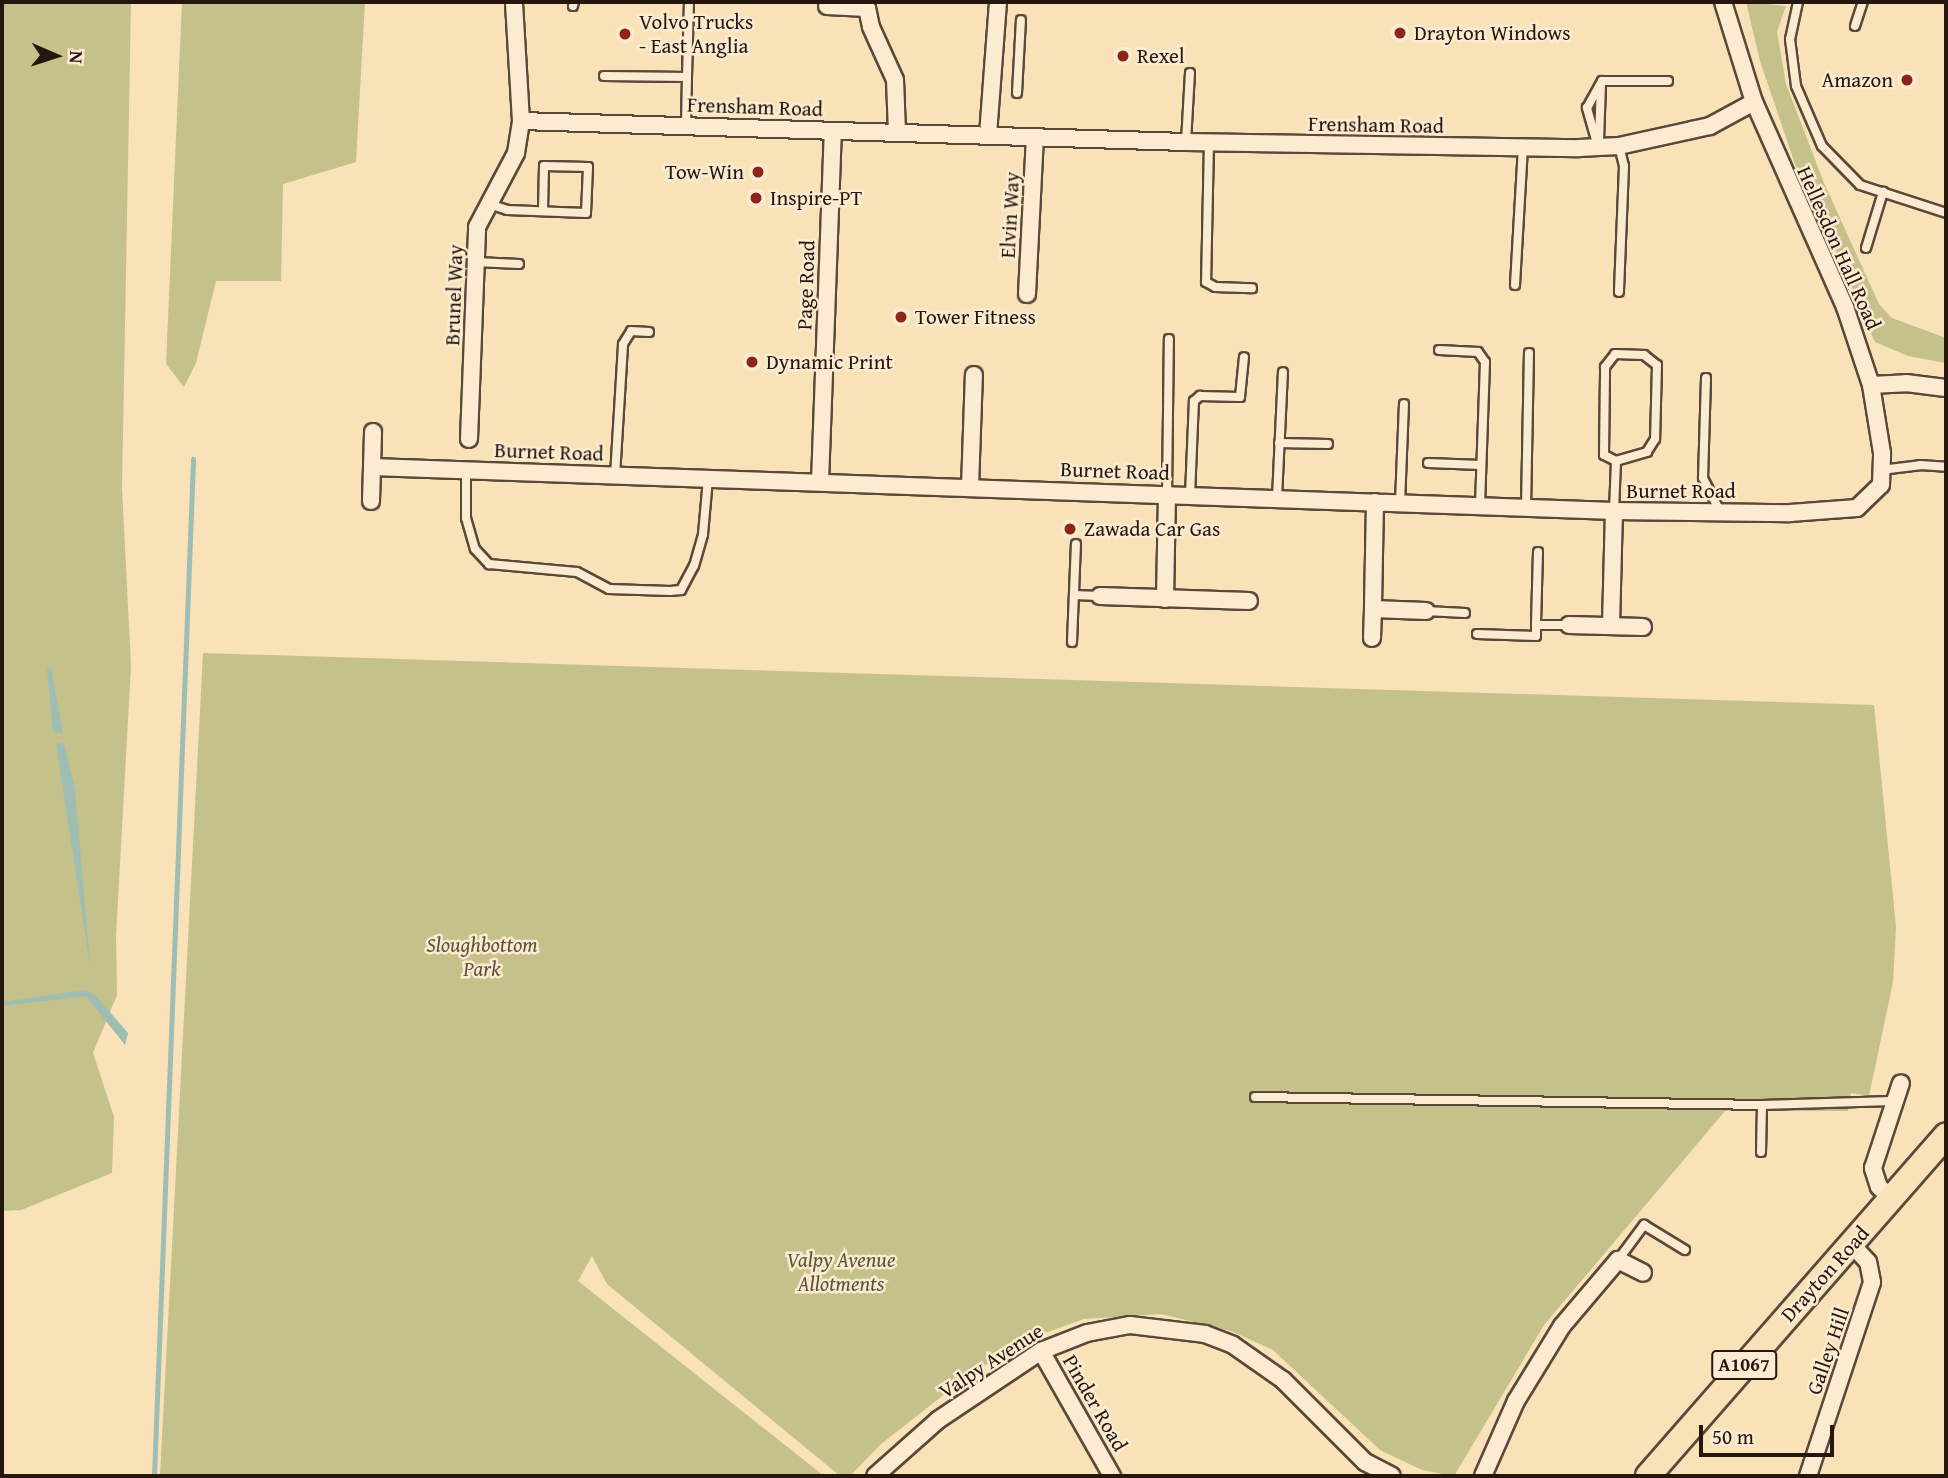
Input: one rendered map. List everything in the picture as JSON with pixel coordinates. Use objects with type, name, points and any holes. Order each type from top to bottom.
[{"type":"main road","name":"Drayton Road","points":[[1648,1476],[1946,1135]]},
{"type":"street","name":"Brunel Way","points":[[469,439],[477,227],[516,153],[521,121],[514,2]]},
{"type":"street","points":[[988,135],[1008,59],[998,2]]},
{"type":"street","name":"Hellesdon Hall Road","points":[[1723,2],[1754,103],[1845,307],[1871,385],[1881,470]]},
{"type":"street","points":[[827,6],[868,5],[870,27],[895,80],[897,133]]},
{"type":"street","name":"Frensham Road","points":[[521,121],[1186,142],[1598,147],[1619,146],[1710,126],[1754,103]]},
{"type":"street","name":"Page Road","points":[[820,482],[833,131]]},
{"type":"street","name":"Elvin Way","points":[[1027,294],[1035,137]]},
{"type":"street","points":[[970,487],[974,375]]},
{"type":"street","points":[[1871,385],[1906,383],[1946,388]]},
{"type":"street","points":[[371,501],[373,432]]},
{"type":"street","name":"Burnet Road","points":[[372,467],[1614,511],[1720,512],[1857,508],[1881,485],[1881,470]]},
{"type":"street","points":[[1165,599],[1167,494]]},
{"type":"street","points":[[1372,638],[1375,502]]},
{"type":"street","points":[[1611,625],[1614,511]]},
{"type":"street","points":[[1100,596],[1249,601]]},
{"type":"street","points":[[1373,609],[1426,611]]},
{"type":"street","points":[[1569,625],[1643,627]]},
{"type":"street","points":[[1892,1199],[1879,1187],[1873,1168],[1892,1101],[1901,1083]]},
{"type":"street","name":"Galley Hill","points":[[1808,1476],[1872,1282],[1868,1262],[1851,1244]]},
{"type":"street","points":[[1483,1476],[1540,1360],[1562,1326],[1618,1259],[1643,1273]]},
{"type":"street","name":"Valpy Avenue","points":[[875,1476],[939,1420],[1041,1351],[1118,1325],[1205,1334],[1233,1345],[1275,1374],[1357,1455],[1392,1476]]},
{"type":"street","name":"Pinder Road","points":[[1041,1351],[1112,1476]]},
{"type":"lane","points":[[686,126],[689,2]]},
{"type":"lane","points":[[1798,2],[1790,39],[1796,86],[1822,146],[1860,185],[1946,213]]},
{"type":"lane","points":[[1855,26],[1863,2]]},
{"type":"lane","points":[[1017,93],[1008,59],[1021,20]]},
{"type":"lane","points":[[1186,142],[1190,73]]},
{"type":"lane","points":[[604,76],[687,77]]},
{"type":"lane","points":[[1602,81],[1668,81]]},
{"type":"lane","points":[[1598,147],[1587,108],[1602,81]]},
{"type":"lane","points":[[1598,147],[1602,81]]},
{"type":"lane","points":[[1209,142],[1206,282],[1215,287],[1252,288]]},
{"type":"lane","points":[[1619,146],[1624,166],[1619,292]]},
{"type":"lane","points":[[1515,285],[1523,148]]},
{"type":"lane","points":[[489,204],[507,210],[586,213],[587,167],[544,166],[543,211]]},
{"type":"lane","points":[[1866,247],[1883,192]]},
{"type":"lane","points":[[476,262],[519,264]]},
{"type":"lane","points":[[615,476],[623,344],[631,331],[649,332]]},
{"type":"lane","points":[[1167,494],[1169,339]]},
{"type":"lane","points":[[1439,350],[1483,356],[1480,506]]},
{"type":"lane","points":[[1526,508],[1529,353]]},
{"type":"lane","points":[[1615,354],[1644,355],[1657,365],[1655,439],[1647,452],[1616,461],[1604,455],[1605,367],[1615,354]]},
{"type":"lane","points":[[1190,495],[1195,401],[1200,396],[1240,397],[1244,357]]},
{"type":"lane","points":[[1277,498],[1283,372]]},
{"type":"lane","points":[[1706,378],[1703,478],[1720,512]]},
{"type":"lane","points":[[1400,503],[1404,404]]},
{"type":"lane","points":[[1279,443],[1328,444]]},
{"type":"lane","points":[[1614,511],[1616,461]]},
{"type":"lane","points":[[1428,463],[1481,465]]},
{"type":"lane","points":[[1881,470],[1920,465],[1946,467]]},
{"type":"lane","points":[[466,470],[466,518],[475,549],[489,564],[578,572],[609,589],[681,590],[694,566],[703,534],[708,479]]},
{"type":"lane","points":[[1072,642],[1076,544]]},
{"type":"lane","points":[[1477,634],[1536,636],[1538,552]]},
{"type":"lane","points":[[1074,596],[1100,596]]},
{"type":"lane","points":[[1426,611],[1465,613]]},
{"type":"lane","points":[[1536,625],[1569,625]]},
{"type":"lane","points":[[1255,1097],[1762,1105],[1892,1101]]},
{"type":"lane","points":[[1761,1152],[1762,1105]]},
{"type":"lane","points":[[1618,1259],[1644,1225],[1685,1250]]},
{"type":"green space","points":[[2,2],[131,2],[122,488],[131,666],[116,936],[117,995],[93,1053],[114,1117],[112,1173],[21,1210],[2,1211]]},
{"type":"green space","points":[[182,2],[365,2],[356,162],[283,184],[281,281],[216,281],[196,363],[184,387],[166,364]]},
{"type":"green space","points":[[1746,2],[1786,6],[1777,32],[1786,84],[1824,183],[1879,304],[1892,318],[1946,338],[1946,363],[1908,356],[1875,342],[1795,164],[1760,61]]},
{"type":"green space","name":"Sloughbottom Park","points":[[203,653],[1874,705],[1896,927],[1893,982],[1869,1096],[1851,1093],[1848,1111],[1725,1111],[1544,1325],[1454,1476],[1422,1470],[1380,1450],[1273,1350],[1231,1331],[1161,1314],[1084,1319],[1042,1334],[973,1372],[881,1444],[850,1476],[840,1476],[607,1284],[592,1256],[578,1281],[824,1476],[160,1476]]},
{"type":"water","points":[[47,668],[51,668],[63,734],[53,731]]},
{"type":"water","points":[[64,743],[75,790],[90,965],[56,744]]},
{"type":"water","points":[[84,990],[95,995],[128,1033],[125,1045],[86,996],[2,1006],[2,1002]]},
{"type":"waterway","points":[[154,1476],[193,459]]},
{"type":"place","name":"Drayton Windows","points":[[1400,33]]},
{"type":"place","name":"Volvo Trucks - East Anglia","points":[[625,34]]},
{"type":"place","name":"Rexel","points":[[1123,56]]},
{"type":"place","name":"Amazon","points":[[1907,80]]},
{"type":"place","name":"Tow-Win","points":[[758,172]]},
{"type":"place","name":"Inspire-PT","points":[[756,198]]},
{"type":"place","name":"Tower Fitness","points":[[901,317]]},
{"type":"place","name":"Dynamic Print","points":[[752,362]]},
{"type":"place","name":"Zawada Car Gas","points":[[1070,529]]},
{"type":"park label","name":"Valpy Avenue Allotments","points":[[841,1272]]}]
